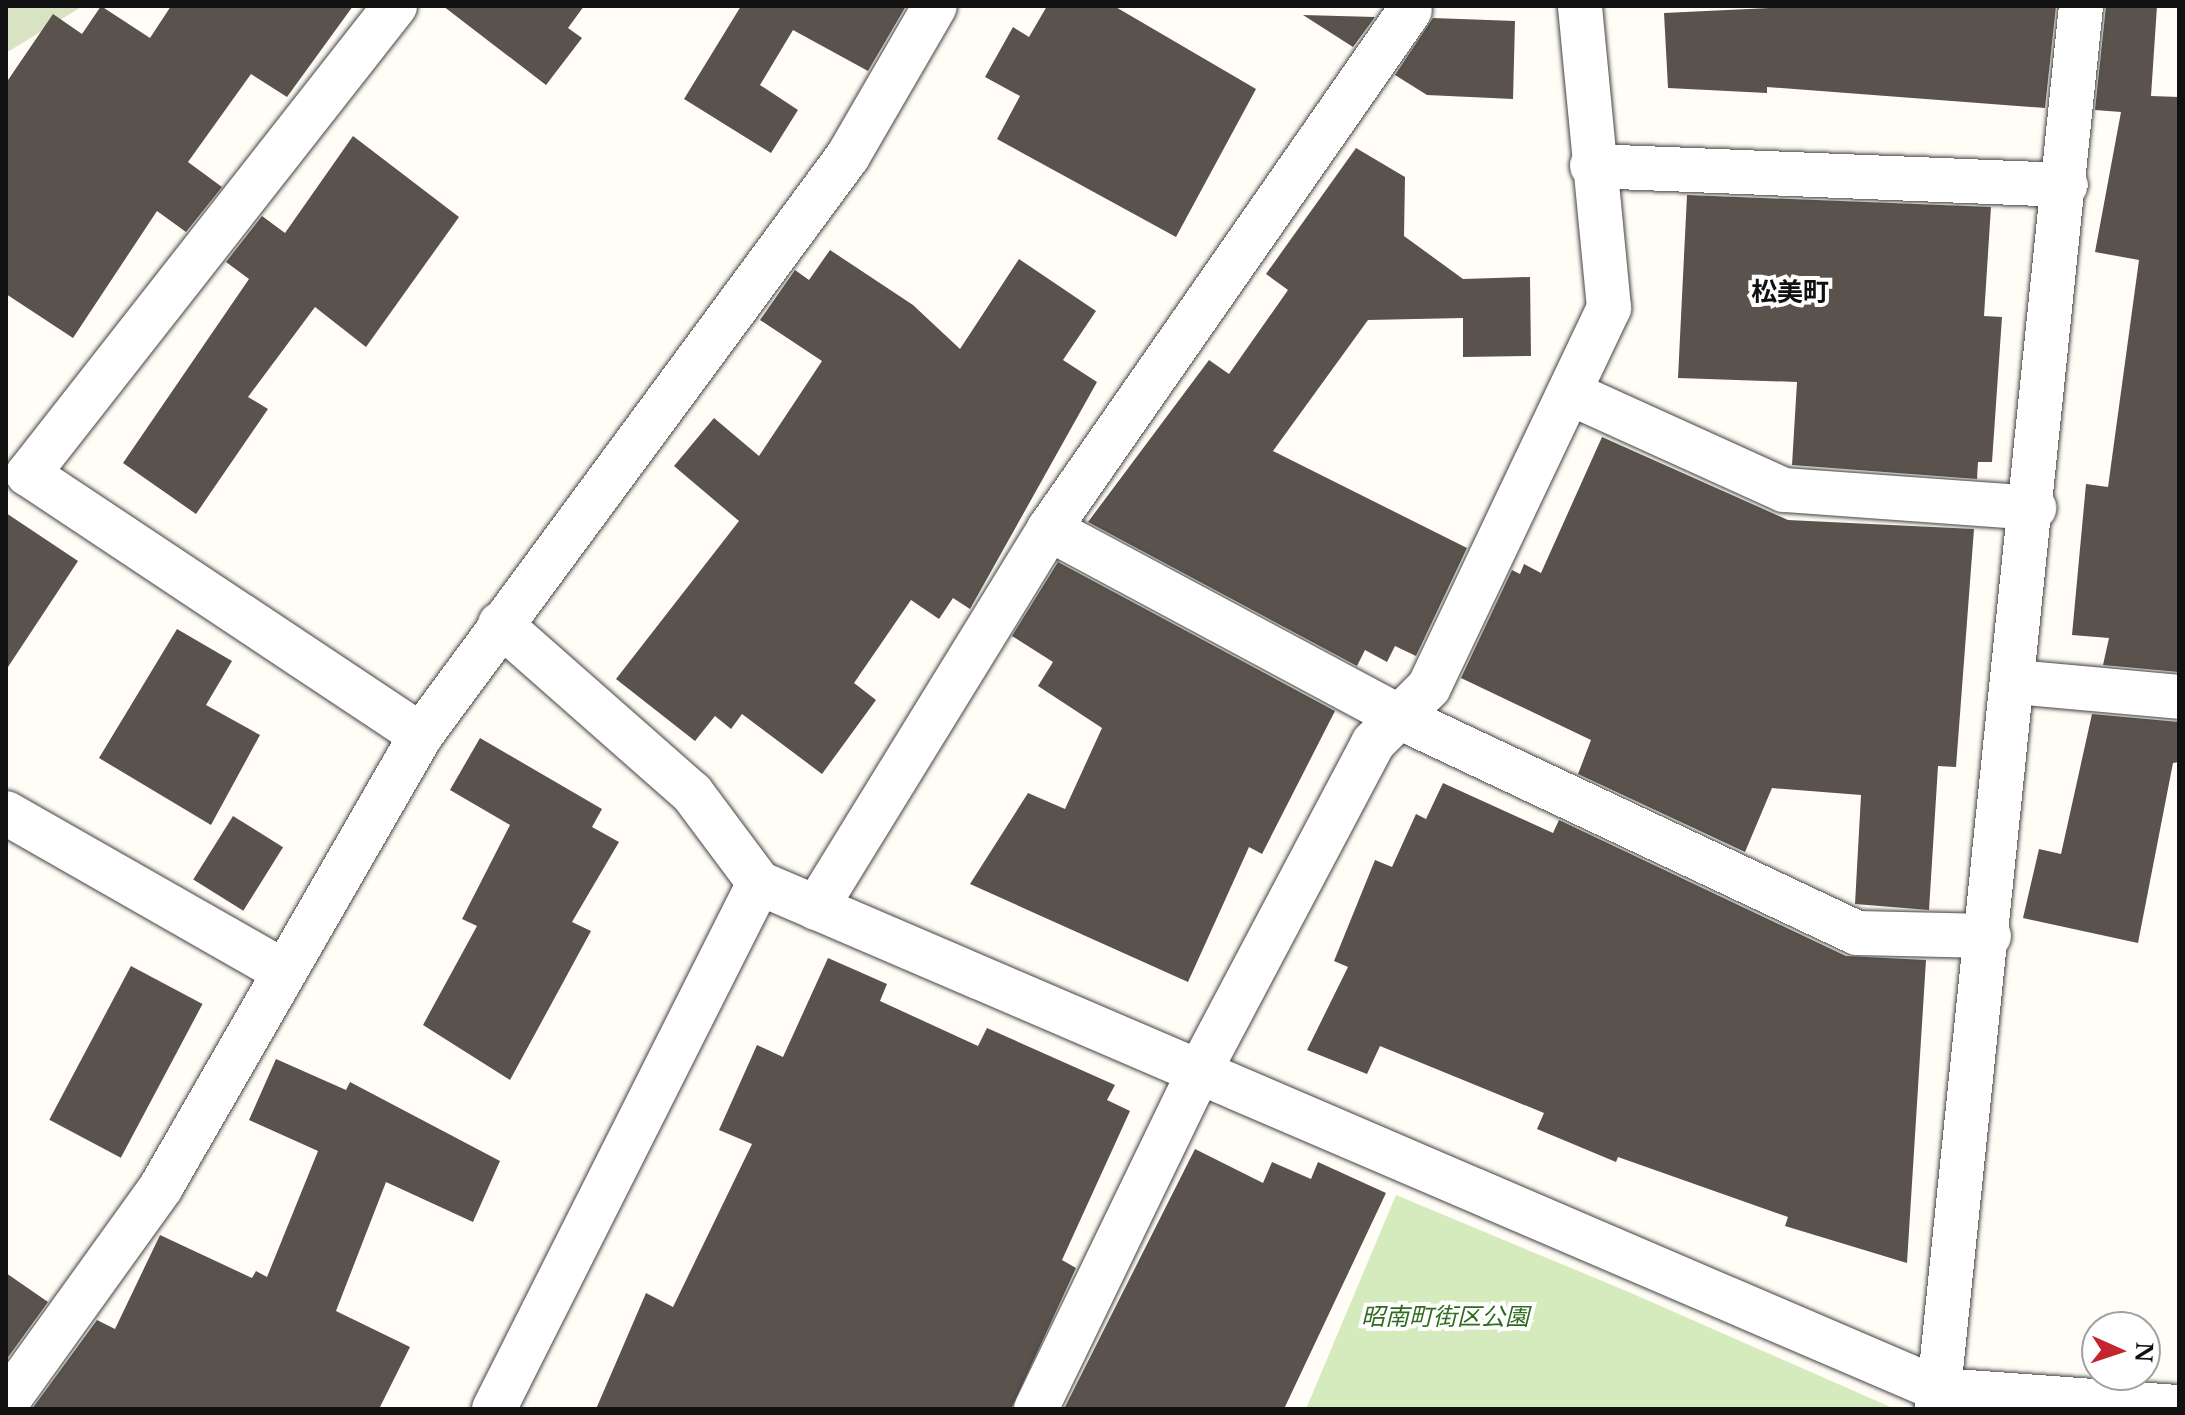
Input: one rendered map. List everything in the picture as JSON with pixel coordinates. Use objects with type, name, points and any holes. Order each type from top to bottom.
[{"type":"street","points":[[395,6],[17,474],[421,735]]},
{"type":"street","points":[[6,1403],[161,1187],[281,970],[421,735],[848,156],[935,6]]},
{"type":"street","points":[[1036,1409],[1198,1074],[1373,743],[1429,687],[1609,308],[1592,166],[1580,6]]},
{"type":"street","points":[[1938,1399],[2034,508],[2081,6]]},
{"type":"street","points":[[816,908],[1049,529],[1410,10]]},
{"type":"street","points":[[1592,166],[2066,185]]},
{"type":"street","points":[[1570,393],[1784,490],[2034,508]]},
{"type":"street","points":[[1049,529],[1399,717],[1857,933],[1989,936]]},
{"type":"street","points":[[500,624],[692,793],[759,883],[1938,1399],[2179,1407]]},
{"type":"street","points":[[2015,682],[2179,697]]},
{"type":"street","points":[[6,813],[281,970]]},
{"type":"street","points":[[494,1409],[759,883]]},
{"type":"green space","points":[[6,6],[83,6],[6,53]]},
{"type":"green space","name":"昭南町街区公園","points":[[1396,1195],[1631,1293],[1895,1409],[1306,1409]]},
{"type":"building","points":[[101,6],[150,38],[171,6],[353,6],[287,97],[251,74],[188,162],[222,187],[186,232],[157,211],[73,338],[6,294],[6,83],[53,14],[82,34]]},
{"type":"building","points":[[443,6],[584,6],[568,28],[582,38],[546,85]]},
{"type":"building","points":[[741,6],[906,6],[868,71],[793,30],[760,85],[798,110],[771,153],[684,99]]},
{"type":"building","points":[[1047,6],[1114,6],[1256,89],[1176,237],[997,139],[1020,96],[985,77],[1013,27],[1029,37]]},
{"type":"building","points":[[1811,6],[2056,6],[2045,108],[1767,87],[1767,93],[1668,88],[1664,13]]},
{"type":"building","points":[[2106,6],[2157,6],[2151,96],[2179,97],[2179,672],[2103,665],[2109,638],[2072,635],[2086,484],[2108,487],[2139,260],[2095,252],[2121,112],[2095,110]]},
{"type":"building","points":[[1303,15],[1375,17],[1353,47]]},
{"type":"building","points":[[1433,18],[1515,21],[1513,99],[1427,95],[1395,75]]},
{"type":"building","points":[[353,136],[459,217],[366,347],[315,307],[248,397],[268,409],[196,514],[123,463],[249,279],[226,262],[262,216],[285,233]]},
{"type":"building","points":[[1356,148],[1405,177],[1404,236],[1463,279],[1530,277],[1531,356],[1463,357],[1463,318],[1368,320],[1273,451],[1467,548],[1416,656],[1395,646],[1387,662],[1365,650],[1357,666],[1088,522],[1209,360],[1229,374],[1288,290],[1266,274]]},
{"type":"building","points":[[1687,195],[1991,207],[1984,316],[2002,317],[1992,462],[1978,462],[1977,479],[1792,465],[1797,382],[1678,378]]},
{"type":"building","points":[[830,250],[913,305],[960,349],[1019,259],[1096,311],[1063,360],[1097,382],[970,609],[953,598],[939,619],[911,600],[854,683],[876,700],[822,774],[742,714],[731,729],[715,716],[695,741],[616,679],[739,521],[674,466],[714,418],[759,456],[822,361],[760,320],[795,270],[809,280]]},
{"type":"building","points":[[1602,437],[1788,520],[1974,529],[1956,767],[1938,766],[1929,910],[1855,904],[1861,795],[1772,788],[1745,852],[1578,774],[1591,740],[1461,678],[1512,570],[1520,574],[1524,564],[1541,573]]},
{"type":"building","points":[[6,513],[78,561],[6,670]]},
{"type":"building","points":[[1058,562],[1335,711],[1262,854],[1249,847],[1188,982],[970,884],[1028,793],[1065,809],[1102,728],[1038,686],[1053,662],[1012,636]]},
{"type":"building","points":[[177,629],[232,661],[206,705],[260,735],[211,825],[99,758]]},
{"type":"building","points":[[2092,714],[2179,722],[2179,762],[2173,763],[2138,943],[2023,918],[2039,849],[2061,854]]},
{"type":"building","points":[[480,738],[602,809],[592,827],[619,842],[572,922],[591,931],[510,1080],[423,1025],[477,926],[462,919],[510,825],[450,790]]},
{"type":"building","points":[[1443,783],[1553,833],[1559,820],[1846,956],[1926,960],[1907,1263],[1785,1226],[1788,1217],[1618,1157],[1616,1162],[1537,1129],[1544,1113],[1380,1046],[1367,1074],[1307,1050],[1348,967],[1334,961],[1375,860],[1392,867],[1416,814],[1426,819]]},
{"type":"building","points":[[233,816],[283,847],[243,911],[193,880]]},
{"type":"building","points":[[828,958],[887,984],[880,1001],[978,1046],[987,1028],[1115,1085],[1107,1100],[1130,1111],[1062,1260],[1076,1268],[1011,1409],[596,1409],[646,1293],[673,1307],[752,1144],[719,1130],[757,1045],[783,1057]]},
{"type":"building","points":[[131,966],[203,1004],[121,1158],[49,1120]]},
{"type":"building","points":[[276,1059],[346,1090],[350,1082],[500,1161],[473,1222],[386,1182],[336,1311],[410,1347],[379,1409],[32,1409],[97,1320],[115,1329],[160,1235],[252,1278],[256,1271],[267,1277],[318,1151],[249,1120]]},
{"type":"building","points":[[1195,1149],[1263,1183],[1272,1162],[1311,1179],[1318,1162],[1386,1193],[1284,1409],[1064,1409]]},
{"type":"building","points":[[6,1273],[48,1302],[6,1360]]},
{"type":"district","name":"松美町","points":[[1790,293]]}]
